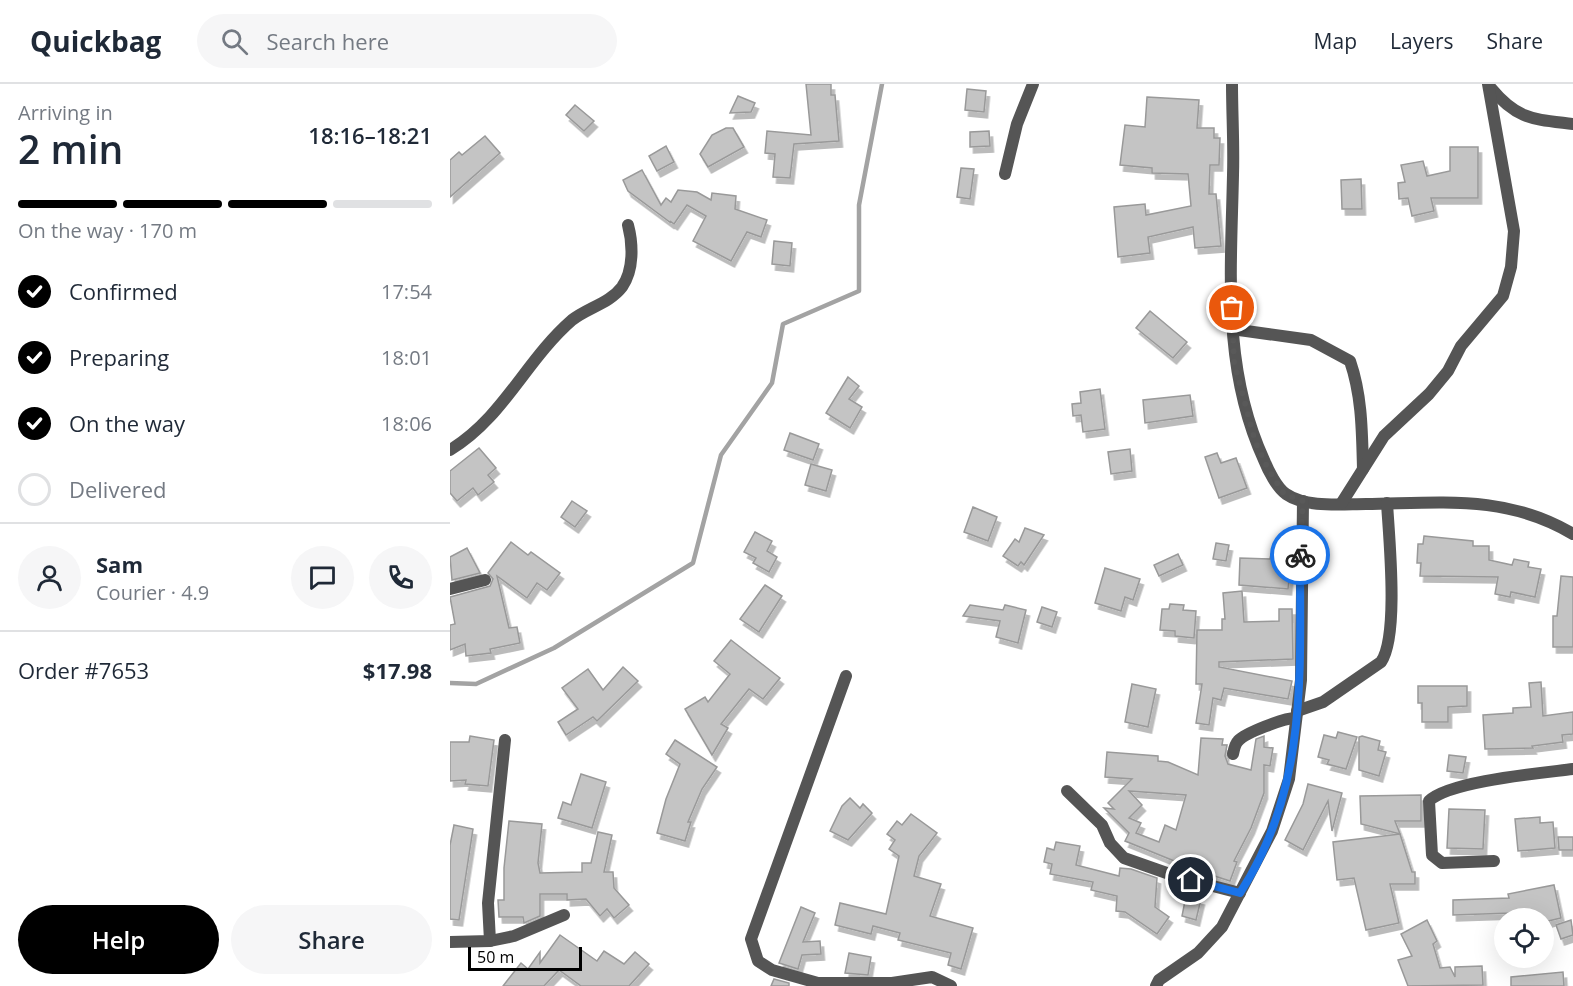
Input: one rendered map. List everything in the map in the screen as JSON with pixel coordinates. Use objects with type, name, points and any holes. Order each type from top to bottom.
[{"type":"street","points":[[1005,174],[1017,124],[1033,84]]},
{"type":"street","points":[[1232,84],[1234,362],[1255,441],[1268,469],[1284,494],[1303,501],[1341,504],[1454,504],[1512,508],[1539,515],[1573,534]]},
{"type":"street","points":[[1488,84],[1505,106],[1530,118],[1573,124]]},
{"type":"street","points":[[1341,504],[1384,436],[1429,394],[1448,371],[1461,346],[1503,296],[1511,267],[1514,231],[1506,174],[1488,84]]},
{"type":"street","points":[[450,450],[466,440],[495,414],[532,360],[558,333],[574,318],[612,297],[622,286],[634,246],[628,225]]},
{"type":"street","points":[[1232,329],[1311,340],[1350,361],[1357,382],[1362,420],[1362,469]]},
{"type":"street","points":[[1156,986],[1159,980],[1198,953],[1222,927],[1251,877],[1276,820],[1289,778],[1301,680],[1303,501]]},
{"type":"street","points":[[1233,754],[1236,742],[1242,737],[1323,702],[1381,662],[1385,656],[1390,620],[1387,504]]},
{"type":"street","points":[[450,589],[485,580]]},
{"type":"street","points":[[846,676],[751,939],[758,961],[772,970],[818,982],[892,983],[932,977],[951,986]]},
{"type":"street","points":[[490,941],[488,903],[505,741]]},
{"type":"street","points":[[1494,861],[1442,863],[1435,859],[1432,855],[1429,801],[1434,796],[1462,786],[1573,769]]},
{"type":"street","points":[[1067,791],[1102,825],[1110,843],[1124,858],[1178,877],[1240,893]]},
{"type":"street","points":[[450,942],[490,941],[514,936],[564,915]]},
{"type":"building","points":[[806,84],[831,84],[831,95],[835,95],[839,141],[794,144],[790,178],[773,177],[775,154],[765,153],[767,131],[811,135]]},
{"type":"building","points":[[967,89],[986,91],[984,112],[965,110]]},
{"type":"building","points":[[738,96],[755,103],[751,112],[730,113]]},
{"type":"building","points":[[1147,97],[1199,100],[1197,128],[1214,128],[1214,138],[1220,138],[1219,165],[1210,165],[1209,194],[1216,194],[1221,246],[1195,248],[1193,227],[1148,237],[1150,253],[1118,257],[1114,207],[1145,204],[1146,215],[1191,206],[1188,174],[1152,173],[1152,168],[1120,165],[1125,125],[1145,127]]},
{"type":"building","points":[[575,105],[594,121],[584,131],[566,115]]},
{"type":"building","points":[[726,128],[733,128],[744,147],[708,167],[700,154],[712,135]]},
{"type":"building","points":[[989,131],[990,146],[970,147],[970,132]]},
{"type":"building","points":[[485,136],[500,153],[450,197],[450,160],[459,152],[462,155]]},
{"type":"building","points":[[666,146],[674,162],[657,171],[649,156]]},
{"type":"building","points":[[1450,147],[1478,147],[1478,198],[1431,198],[1434,211],[1412,216],[1408,198],[1399,199],[1398,183],[1405,182],[1401,165],[1423,161],[1427,176],[1450,171]]},
{"type":"building","points":[[961,168],[974,169],[970,199],[957,197]]},
{"type":"building","points":[[642,170],[661,205],[666,198],[671,202],[678,190],[697,192],[711,200],[712,193],[736,196],[735,209],[767,220],[761,237],[747,232],[731,261],[693,241],[706,216],[687,205],[674,224],[670,221],[671,223],[628,191],[623,180]]},
{"type":"building","points":[[1361,179],[1362,209],[1342,209],[1341,180]]},
{"type":"building","points":[[774,241],[792,243],[790,266],[772,264]]},
{"type":"building","points":[[1150,311],[1187,342],[1173,358],[1136,328]]},
{"type":"building","points":[[848,377],[859,386],[849,399],[862,407],[850,428],[826,413]]},
{"type":"building","points":[[1100,389],[1105,429],[1083,432],[1081,415],[1073,416],[1072,404],[1081,403],[1080,392]]},
{"type":"building","points":[[1190,395],[1193,416],[1145,423],[1143,400]]},
{"type":"building","points":[[790,433],[819,444],[813,460],[784,450]]},
{"type":"building","points":[[479,448],[496,468],[488,475],[494,482],[478,495],[473,488],[457,501],[450,493],[450,471]]},
{"type":"building","points":[[1130,449],[1132,471],[1111,474],[1108,452]]},
{"type":"building","points":[[1217,453],[1221,463],[1236,458],[1247,488],[1219,498],[1205,457]]},
{"type":"building","points":[[811,464],[832,470],[826,491],[805,485]]},
{"type":"building","points":[[572,501],[587,511],[575,527],[561,517]]},
{"type":"building","points":[[973,507],[997,517],[988,541],[964,532]]},
{"type":"building","points":[[1025,528],[1044,535],[1024,565],[1021,562],[1018,566],[1003,556],[1015,539],[1019,542]]},
{"type":"building","points":[[755,532],[772,541],[767,551],[777,557],[769,572],[753,563],[756,558],[744,552]]},
{"type":"building","points":[[1424,536],[1473,541],[1473,546],[1489,546],[1489,560],[1512,565],[1514,559],[1529,562],[1528,567],[1541,569],[1535,597],[1511,592],[1510,597],[1495,594],[1498,577],[1420,576],[1421,563],[1417,563],[1418,544],[1423,544]]},
{"type":"building","points":[[511,542],[528,555],[531,552],[560,573],[547,590],[537,583],[527,598],[497,576],[509,628],[517,627],[520,643],[490,649],[491,653],[466,656],[465,644],[450,650],[450,625],[455,624],[450,597],[490,586],[493,579],[488,573]]},
{"type":"building","points":[[1216,543],[1229,545],[1226,561],[1213,559]]},
{"type":"building","points":[[467,548],[480,573],[452,580],[450,557]]},
{"type":"building","points":[[1178,554],[1183,565],[1159,576],[1154,565]]},
{"type":"building","points":[[1271,554],[1292,556],[1288,589],[1239,585],[1240,558],[1270,559]]},
{"type":"building","points":[[1105,568],[1140,579],[1133,600],[1125,597],[1121,611],[1095,603]]},
{"type":"building","points":[[1561,576],[1573,577],[1573,647],[1553,647],[1553,616],[1557,616]]},
{"type":"building","points":[[765,585],[782,596],[759,632],[740,619]]},
{"type":"building","points":[[1242,591],[1244,622],[1279,621],[1279,609],[1292,609],[1293,659],[1219,662],[1219,667],[1292,681],[1288,699],[1224,688],[1221,700],[1213,698],[1209,725],[1196,723],[1202,684],[1196,684],[1197,630],[1222,630],[1222,619],[1225,619],[1223,593]]},
{"type":"building","points":[[1170,604],[1184,605],[1183,610],[1196,611],[1194,638],[1175,636],[1175,631],[1160,630],[1162,609],[1169,609]]},
{"type":"building","points":[[970,605],[1003,610],[1005,605],[1026,610],[1018,643],[996,637],[1000,621],[963,616]]},
{"type":"building","points":[[1042,607],[1057,612],[1052,627],[1037,622]]},
{"type":"building","points":[[731,640],[780,678],[763,699],[749,689],[721,724],[728,728],[712,755],[685,709],[705,697],[708,702],[730,674],[714,661]]},
{"type":"building","points":[[623,667],[638,681],[597,721],[593,717],[566,735],[558,722],[578,709],[562,688],[588,669],[603,690]]},
{"type":"building","points":[[1541,682],[1543,716],[1573,712],[1573,734],[1562,735],[1563,742],[1532,746],[1533,748],[1485,749],[1483,715],[1513,713],[1513,708],[1531,707],[1529,683]]},
{"type":"building","points":[[1132,684],[1156,689],[1148,727],[1125,722]]},
{"type":"building","points":[[1418,686],[1467,686],[1467,706],[1448,707],[1448,722],[1422,722],[1422,703],[1418,703]]},
{"type":"building","points":[[1338,732],[1357,737],[1346,769],[1327,764],[1329,760],[1318,757],[1324,735],[1336,738]]},
{"type":"building","points":[[470,736],[494,740],[488,786],[465,784],[466,780],[450,781],[450,742],[469,742]]},
{"type":"building","points":[[1264,736],[1264,747],[1273,748],[1270,766],[1264,765],[1264,793],[1251,828],[1234,861],[1237,862],[1230,881],[1125,841],[1129,833],[1104,808],[1114,809],[1108,803],[1132,779],[1105,777],[1107,752],[1158,756],[1158,761],[1168,762],[1198,775],[1201,738],[1223,739],[1222,745],[1227,745],[1225,756],[1228,764],[1251,770],[1256,739]],"holes":[[[1129,791],[1186,795],[1176,830],[1165,825],[1159,842],[1136,833],[1141,823],[1129,818],[1142,805]]]},
{"type":"building","points":[[1359,737],[1380,741],[1378,750],[1386,752],[1379,776],[1359,770]]},
{"type":"building","points":[[675,740],[717,767],[702,789],[688,822],[691,822],[685,841],[657,833],[666,799],[680,764],[666,754]]},
{"type":"building","points":[[1449,755],[1466,757],[1463,773],[1447,771]]},
{"type":"building","points":[[581,774],[606,782],[592,828],[558,818],[563,802],[571,805]]},
{"type":"building","points":[[1308,784],[1342,793],[1332,831],[1328,801],[1303,850],[1285,840],[1303,804]]},
{"type":"building","points":[[1421,795],[1421,821],[1395,821],[1400,834],[1361,824],[1360,796]]},
{"type":"building","points":[[850,798],[860,808],[863,804],[872,813],[848,840],[830,831],[842,806]]},
{"type":"building","points":[[1449,809],[1485,810],[1483,849],[1447,848]]},
{"type":"building","points":[[911,814],[937,833],[919,856],[914,876],[941,884],[930,916],[973,928],[961,969],[948,965],[951,953],[898,940],[900,933],[873,926],[871,934],[835,925],[840,903],[886,914],[899,856],[889,849],[895,840],[887,834],[897,821],[902,825]]},
{"type":"building","points":[[1540,817],[1540,823],[1553,822],[1555,848],[1518,851],[1515,819]]},
{"type":"building","points":[[509,821],[542,824],[538,863],[540,873],[582,872],[582,863],[591,863],[598,832],[612,835],[604,872],[613,872],[614,888],[629,905],[614,918],[607,909],[600,916],[586,899],[567,900],[567,894],[540,894],[540,916],[524,923],[523,917],[499,917],[498,900],[504,900],[504,868]]},
{"type":"building","points":[[454,825],[473,829],[459,920],[450,919],[450,845]]},
{"type":"building","points":[[1400,834],[1412,872],[1415,872],[1415,884],[1390,884],[1399,923],[1366,930],[1354,878],[1337,880],[1333,842]]},
{"type":"building","points":[[1558,837],[1573,837],[1573,850],[1559,850]]},
{"type":"building","points":[[1056,842],[1080,846],[1076,865],[1119,876],[1120,868],[1131,869],[1157,878],[1155,907],[1169,917],[1157,934],[1125,912],[1116,911],[1117,896],[1091,890],[1093,882],[1050,874],[1052,864],[1044,862],[1047,848],[1054,850]]},
{"type":"building","points":[[1554,885],[1561,918],[1554,920],[1554,908],[1494,908],[1494,914],[1453,915],[1453,900],[1509,898],[1508,894]]},
{"type":"building","points":[[1186,896],[1201,899],[1196,920],[1182,916]]},
{"type":"building","points":[[801,907],[815,913],[803,942],[820,941],[821,954],[802,955],[798,969],[779,963]]},
{"type":"building","points":[[1427,920],[1437,941],[1433,944],[1440,968],[1450,967],[1455,977],[1455,967],[1482,966],[1483,985],[1408,986],[1398,960],[1412,956],[1401,934]]},
{"type":"building","points":[[1571,920],[1573,935],[1561,939],[1556,925]]},
{"type":"building","points":[[560,935],[597,961],[604,951],[624,964],[635,952],[649,964],[629,986],[581,986],[559,970],[544,986],[503,986],[521,963],[528,969],[540,952],[540,963]]},
{"type":"building","points":[[849,953],[871,957],[868,975],[845,973]]},
{"type":"building","points":[[1563,972],[1564,986],[1511,986],[1511,977]]},
{"type":"building","points":[[774,979],[789,983],[789,986],[771,986]]},
{"type":"waterway","points":[[450,683],[476,684],[554,648],[693,563],[721,455],[772,383],[783,324],[859,291],[859,205],[882,84]]},
{"type":"way so far","points":[[1232,308],[1234,362],[1255,441],[1268,469],[1284,494],[1303,501],[1300,555]]},
{"type":"route","points":[[1191,880],[1240,893],[1251,877],[1272,831],[1289,778],[1301,680],[1300,555]]}]
